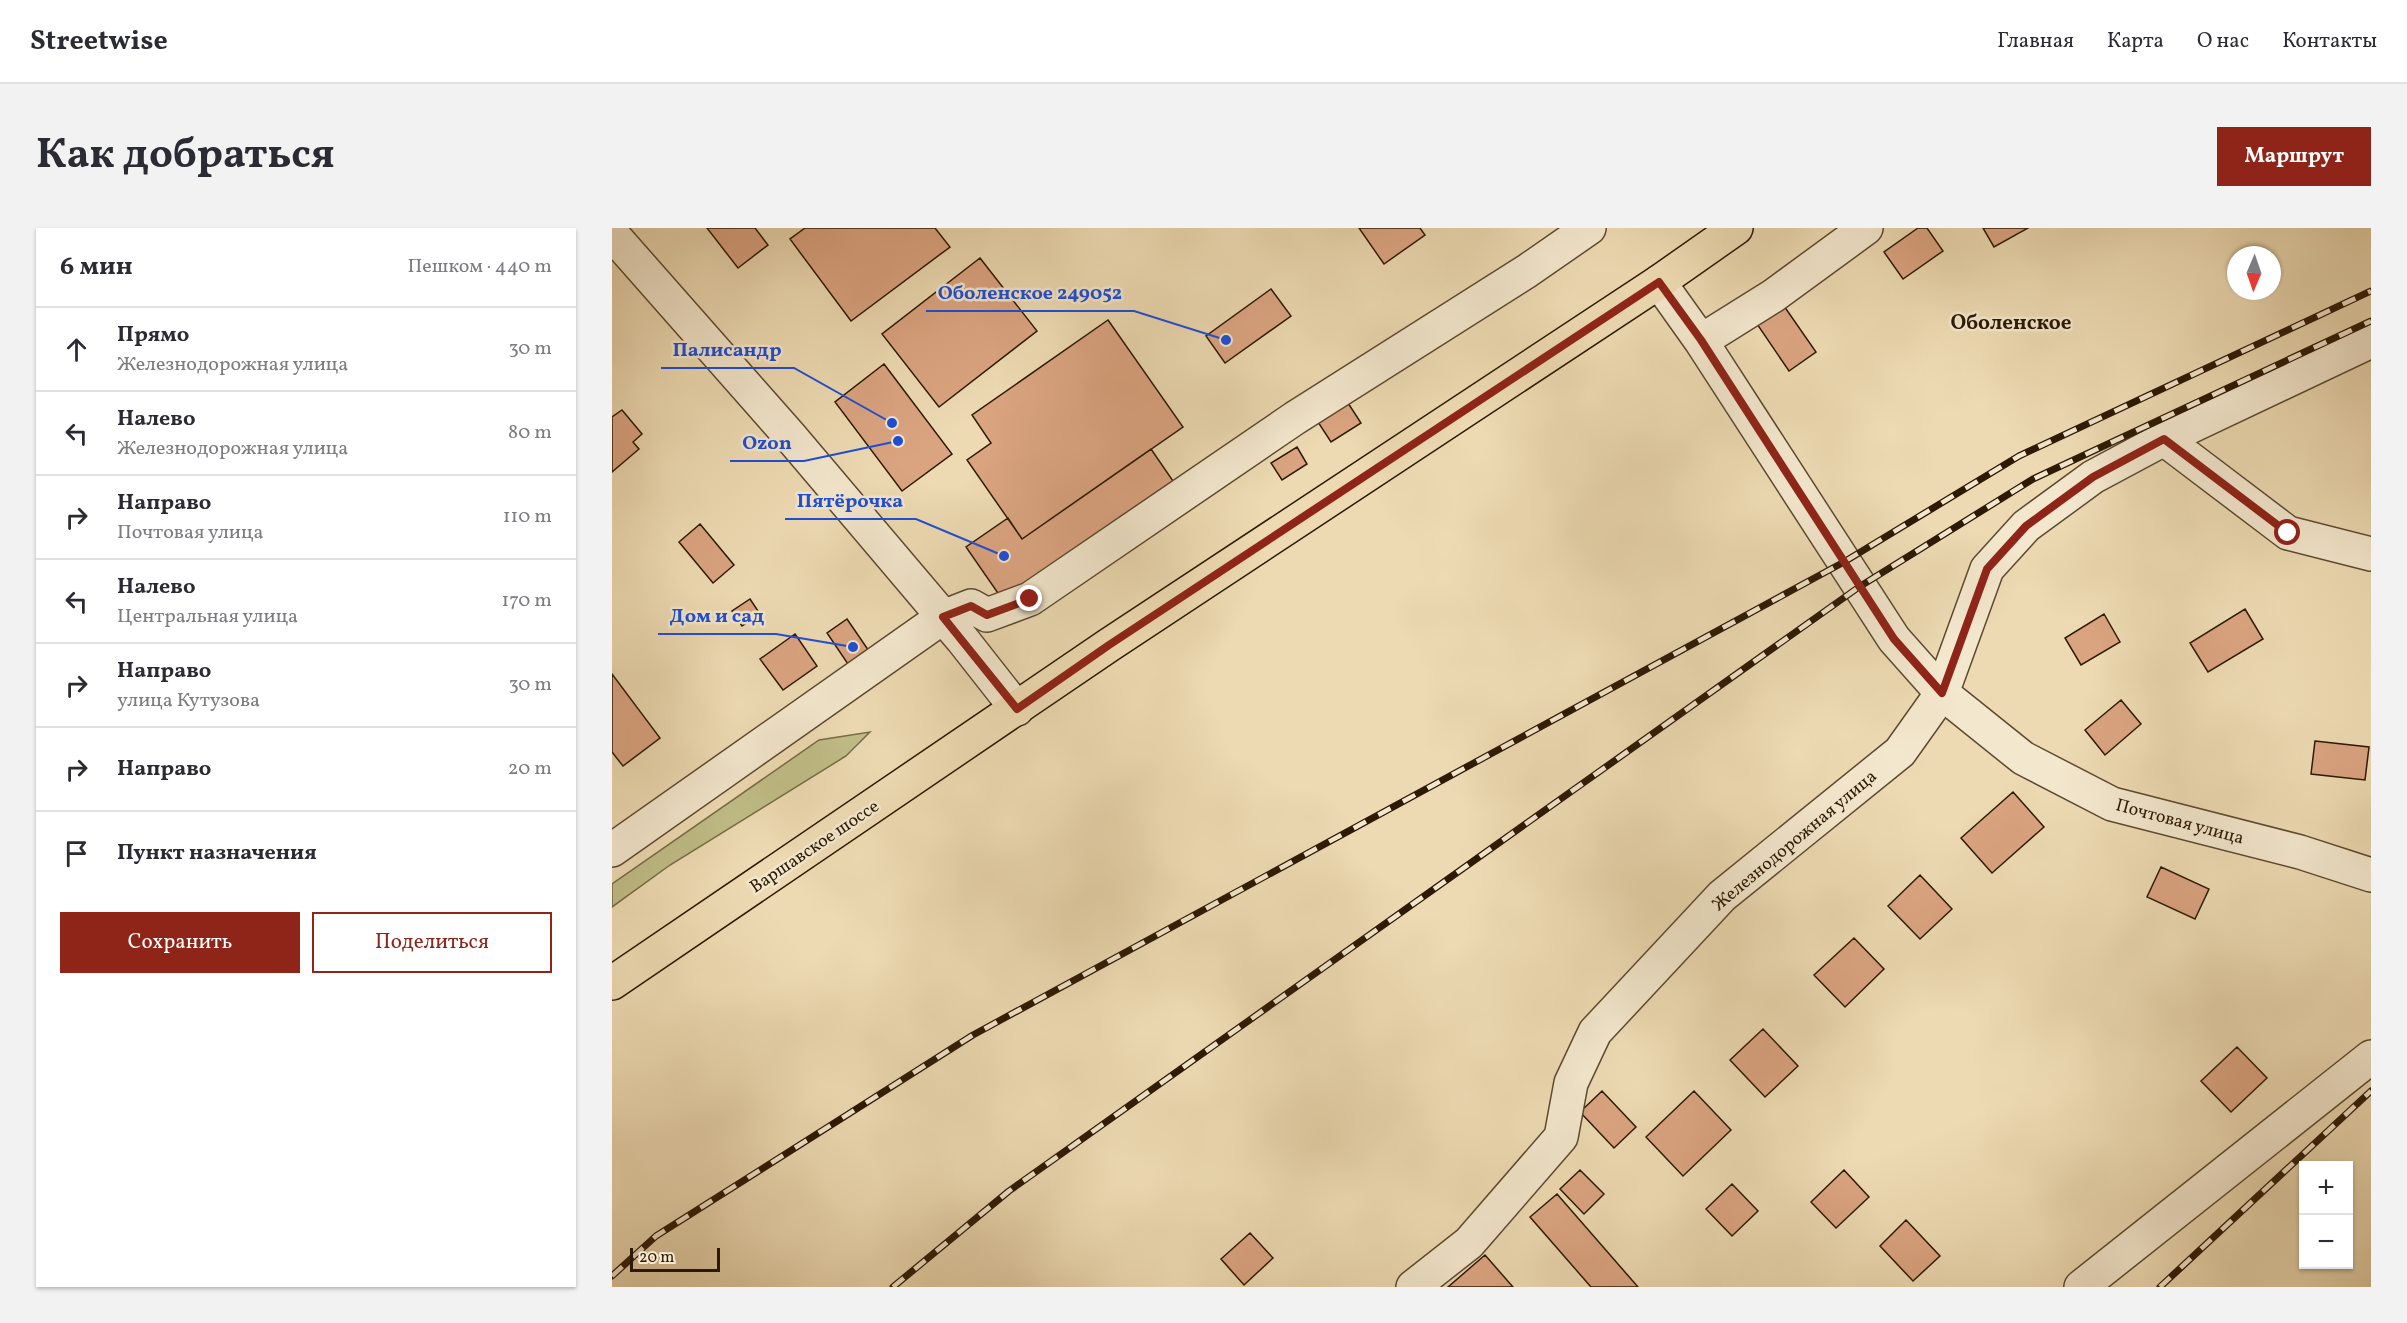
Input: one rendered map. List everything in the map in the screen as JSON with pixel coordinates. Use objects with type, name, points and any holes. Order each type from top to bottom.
[{"type":"main road","name":"Варшавское шоссе","points":[[612,983],[1119,639],[1659,282],[1736,228]]},
{"type":"street","points":[[612,850],[943,617],[971,606],[987,615],[1030,599],[1295,418],[1527,271],[1589,228]]},
{"type":"street","points":[[1701,340],[1773,296],[1866,228]]},
{"type":"street","points":[[613,237],[790,436],[943,617],[1017,709]]},
{"type":"street","name":"Почтовая улица","points":[[1659,282],[1701,340],[1894,639],[1942,693],[2023,758],[2112,804],[2300,852],[2371,875]]},
{"type":"street","name":"Железнодорожная улица","points":[[1413,1287],[1469,1243],[1561,1137],[1571,1083],[1595,1032],[1722,896],[1900,752],[1942,693],[1987,569],[2026,526],[2093,477],[2164,439],[2371,341]]},
{"type":"street","points":[[2164,439],[2288,533],[2371,554]]},
{"type":"street","points":[[2081,1287],[2371,1057]]},
{"type":"shaded area","points":[[870,732],[846,756],[670,865],[612,907],[612,884],[819,740]]},
{"type":"building","points":[[707,228],[755,228],[768,245],[738,268]]},
{"type":"building","points":[[805,228],[935,228],[950,247],[851,321],[790,239]]},
{"type":"building","points":[[1359,228],[1420,228],[1425,235],[1384,264]]},
{"type":"building","points":[[1918,228],[1927,228],[1943,251],[1903,279],[1884,252]]},
{"type":"building","points":[[1983,228],[2028,228],[1994,247]]},
{"type":"building","points":[[980,258],[1037,331],[939,407],[882,334]]},
{"type":"building","points":[[1271,289],[1291,316],[1225,363],[1206,336]]},
{"type":"building","points":[[1784,306],[1816,352],[1789,371],[1757,324]]},
{"type":"building","points":[[1108,320],[1183,427],[1022,539],[967,460],[991,443],[972,415]]},
{"type":"building","points":[[884,364],[952,454],[902,491],[835,402]]},
{"type":"building","points":[[1348,403],[1361,423],[1331,442],[1318,422]]},
{"type":"building","points":[[622,410],[642,434],[633,442],[639,449],[612,472],[612,417]]},
{"type":"building","points":[[1297,447],[1307,464],[1282,480],[1271,463]]},
{"type":"building","points":[[1151,449],[1173,481],[1002,599],[966,547],[1008,518],[1022,539]]},
{"type":"building","points":[[700,524],[734,565],[713,583],[679,542]]},
{"type":"building","points":[[750,599],[760,614],[742,626],[732,611]]},
{"type":"building","points":[[2245,609],[2263,639],[2208,672],[2190,643]]},
{"type":"building","points":[[2104,614],[2120,642],[2081,665],[2065,638]]},
{"type":"building","points":[[847,619],[871,654],[850,667],[827,633]]},
{"type":"building","points":[[795,634],[817,666],[783,690],[760,659]]},
{"type":"building","points":[[612,674],[660,738],[623,766],[612,752]]},
{"type":"building","points":[[2121,700],[2141,724],[2105,755],[2085,730]]},
{"type":"building","points":[[2315,741],[2369,747],[2365,780],[2311,774]]},
{"type":"building","points":[[2013,792],[2044,827],[1992,873],[1961,838]]},
{"type":"building","points":[[2161,867],[2209,889],[2195,919],[2147,897]]},
{"type":"building","points":[[1920,875],[1952,909],[1920,939],[1888,906]]},
{"type":"building","points":[[1854,938],[1884,969],[1845,1007],[1814,975]]},
{"type":"building","points":[[1763,1029],[1798,1066],[1765,1097],[1730,1060]]},
{"type":"building","points":[[2237,1047],[2267,1078],[2231,1112],[2201,1081]]},
{"type":"building","points":[[1602,1091],[1636,1127],[1614,1148],[1580,1112]]},
{"type":"building","points":[[1694,1091],[1731,1130],[1683,1176],[1646,1137]]},
{"type":"building","points":[[1580,1170],[1604,1194],[1584,1214],[1560,1189]]},
{"type":"building","points":[[1844,1170],[1869,1197],[1836,1228],[1811,1202]]},
{"type":"building","points":[[1732,1184],[1758,1211],[1732,1236],[1706,1209]]},
{"type":"building","points":[[1557,1194],[1638,1287],[1591,1287],[1530,1217]]},
{"type":"building","points":[[1906,1220],[1940,1256],[1913,1281],[1880,1246]]},
{"type":"building","points":[[1250,1233],[1273,1258],[1244,1285],[1221,1259]]},
{"type":"building","points":[[1485,1255],[1513,1287],[1448,1287]]},
{"type":"railway","points":[[612,1276],[656,1236],[973,1035],[1844,562],[2019,456],[2371,291]]},
{"type":"railway","points":[[893,1287],[1009,1191],[1859,587],[2033,479],[2371,321]]},
{"type":"railway","points":[[2160,1287],[2371,1091]]},
{"type":"place","name":"Оболенское 249052","points":[[1226,340]]},
{"type":"place","name":"Палисандр","points":[[892,423]]},
{"type":"place","name":"Ozon","points":[[898,441]]},
{"type":"place","name":"Пятёрочка","points":[[1004,556]]},
{"type":"place","name":"Дом и сад","points":[[853,647]]},
{"type":"district","name":"Оболенское","points":[[2011,322]]},
{"type":"route","points":[[1030,599],[987,615],[971,606],[943,617],[1017,709],[1109,645],[1659,282],[1701,340],[1894,639],[1942,693],[1987,569],[2026,526],[2093,477],[2164,439],[2288,533]]}]
